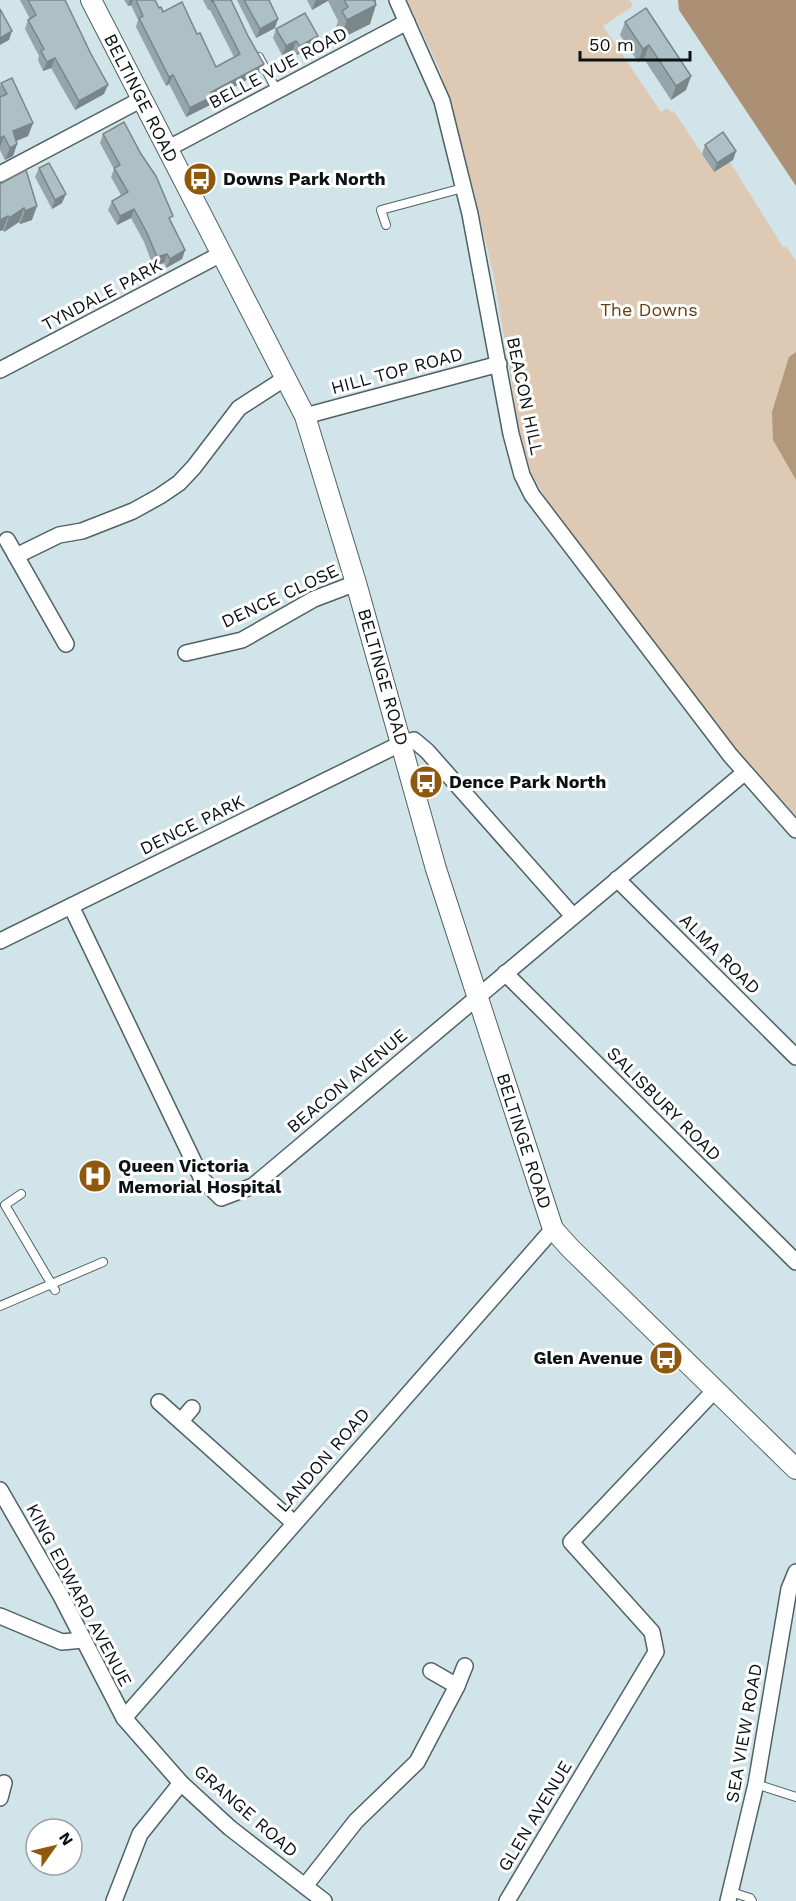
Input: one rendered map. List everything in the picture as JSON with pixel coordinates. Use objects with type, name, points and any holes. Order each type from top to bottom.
[{"type":"street","name":"BELTINGE ROAD","points":[[91,0],[305,416],[356,583],[436,868],[553,1229],[796,1469]]},
{"type":"street","name":"BEACON HILL","points":[[397,0],[442,101],[464,188],[516,456],[532,495],[744,773],[796,830]]},
{"type":"street","name":"BELLE VUE ROAD","points":[[167,149],[407,22]]},
{"type":"street","points":[[0,174],[142,99]]},
{"type":"street","name":"TYNDALE PARK","points":[[0,370],[221,254]]},
{"type":"street","name":"HILL TOP ROAD","points":[[305,416],[499,364]]},
{"type":"street","points":[[16,556],[58,535],[85,536],[179,483],[239,408],[284,379]]},
{"type":"street","points":[[7,540],[66,644]]},
{"type":"street","name":"DENCE CLOSE","points":[[186,653],[242,640],[314,600],[356,583]]},
{"type":"street","points":[[402,743],[414,740],[428,751],[573,916]]},
{"type":"street","name":"DENCE PARK","points":[[0,941],[402,743]]},
{"type":"street","name":"BEACON AVENUE","points":[[71,906],[202,1179],[221,1198],[253,1186],[744,773]]},
{"type":"street","name":"ALMA ROAD","points":[[617,879],[796,1057]]},
{"type":"street","name":"SALISBURY ROAD","points":[[505,974],[796,1262]]},
{"type":"street","name":"LANDON ROAD","points":[[124,1718],[553,1229]]},
{"type":"street","name":"GLEN AVENUE","points":[[507,1901],[656,1652],[652,1632],[570,1542],[715,1390]]},
{"type":"street","points":[[159,1402],[294,1523]]},
{"type":"street","points":[[181,1421],[192,1408]]},
{"type":"street","name":"KING EDWARD AVENUE","points":[[0,1490],[61,1596],[124,1718]]},
{"type":"street","name":"SEA VIEW ROAD","points":[[730,1896],[756,1784],[789,1589],[796,1572]]},
{"type":"street","points":[[0,1616],[62,1642],[83,1640]]},
{"type":"street","points":[[305,1886],[356,1821],[417,1762],[458,1686],[465,1666]]},
{"type":"street","points":[[432,1671],[458,1686]]},
{"type":"street","name":"GRANGE ROAD","points":[[124,1718],[181,1783],[230,1828],[324,1901]]},
{"type":"street","points":[[0,1798],[4,1783]]},
{"type":"street","points":[[114,1901],[140,1834],[181,1783]]},
{"type":"lane","points":[[256,51],[277,91]]},
{"type":"lane","points":[[386,225],[381,210],[464,188]]},
{"type":"lane","points":[[21,1194],[5,1205],[53,1287]]},
{"type":"lane","points":[[0,1306],[53,1287],[103,1262]]},
{"type":"lane","points":[[756,1784],[796,1797]]},
{"type":"lane","points":[[730,1896],[750,1898],[752,1901]]},
{"type":"green space","name":"The Downs","points":[[407,0],[630,0],[633,6],[603,26],[661,112],[667,108],[671,112],[674,111],[714,172],[730,162],[783,247],[786,246],[796,261],[796,816],[743,759],[616,598],[555,513],[532,475],[521,439],[494,277],[474,191],[440,70]]},
{"type":"shaded area","points":[[678,0],[796,0],[796,186],[679,10]]},
{"type":"shaded area","points":[[796,352],[796,480],[773,440],[772,412],[789,357]]},
{"type":"building","points":[[28,0],[65,0],[108,85],[79,101],[55,58],[47,62],[41,51],[44,49],[28,20],[36,15]]},
{"type":"building","points":[[136,0],[155,0],[163,12],[182,2],[216,67],[240,54],[211,0],[231,0],[264,64],[211,92],[213,96],[190,108],[173,75],[169,77],[139,18],[143,16]]},
{"type":"building","points":[[244,0],[269,0],[278,19],[260,29]]},
{"type":"building","points":[[344,0],[374,0],[376,5],[347,20],[342,11],[348,7]]},
{"type":"building","points":[[646,8],[691,76],[676,86],[649,45],[643,49],[625,22]]},
{"type":"building","points":[[0,9],[12,31],[0,38]]},
{"type":"building","points":[[305,13],[318,36],[300,46],[296,41],[286,46],[276,29]]},
{"type":"building","points":[[12,78],[33,123],[13,131],[17,144],[10,148],[4,136],[0,138],[0,97],[7,94],[1,83]]},
{"type":"building","points":[[124,122],[156,176],[173,216],[169,218],[185,250],[170,259],[167,254],[157,257],[134,209],[120,216],[112,201],[128,192],[114,168],[120,165],[103,134]]},
{"type":"building","points":[[723,132],[736,151],[717,163],[705,145]]},
{"type":"building","points":[[49,163],[66,194],[55,200],[39,168]]},
{"type":"building","points":[[26,170],[37,206],[25,211],[24,208],[9,218],[8,216],[0,220],[0,184]]},
{"type":"place","name":"Downs Park North","points":[[200,179]]},
{"type":"place","name":"Dence Park North","points":[[426,782]]},
{"type":"place","name":"Queen Victoria Memorial Hospital","points":[[95,1176]]},
{"type":"place","name":"Glen Avenue","points":[[666,1358]]}]
